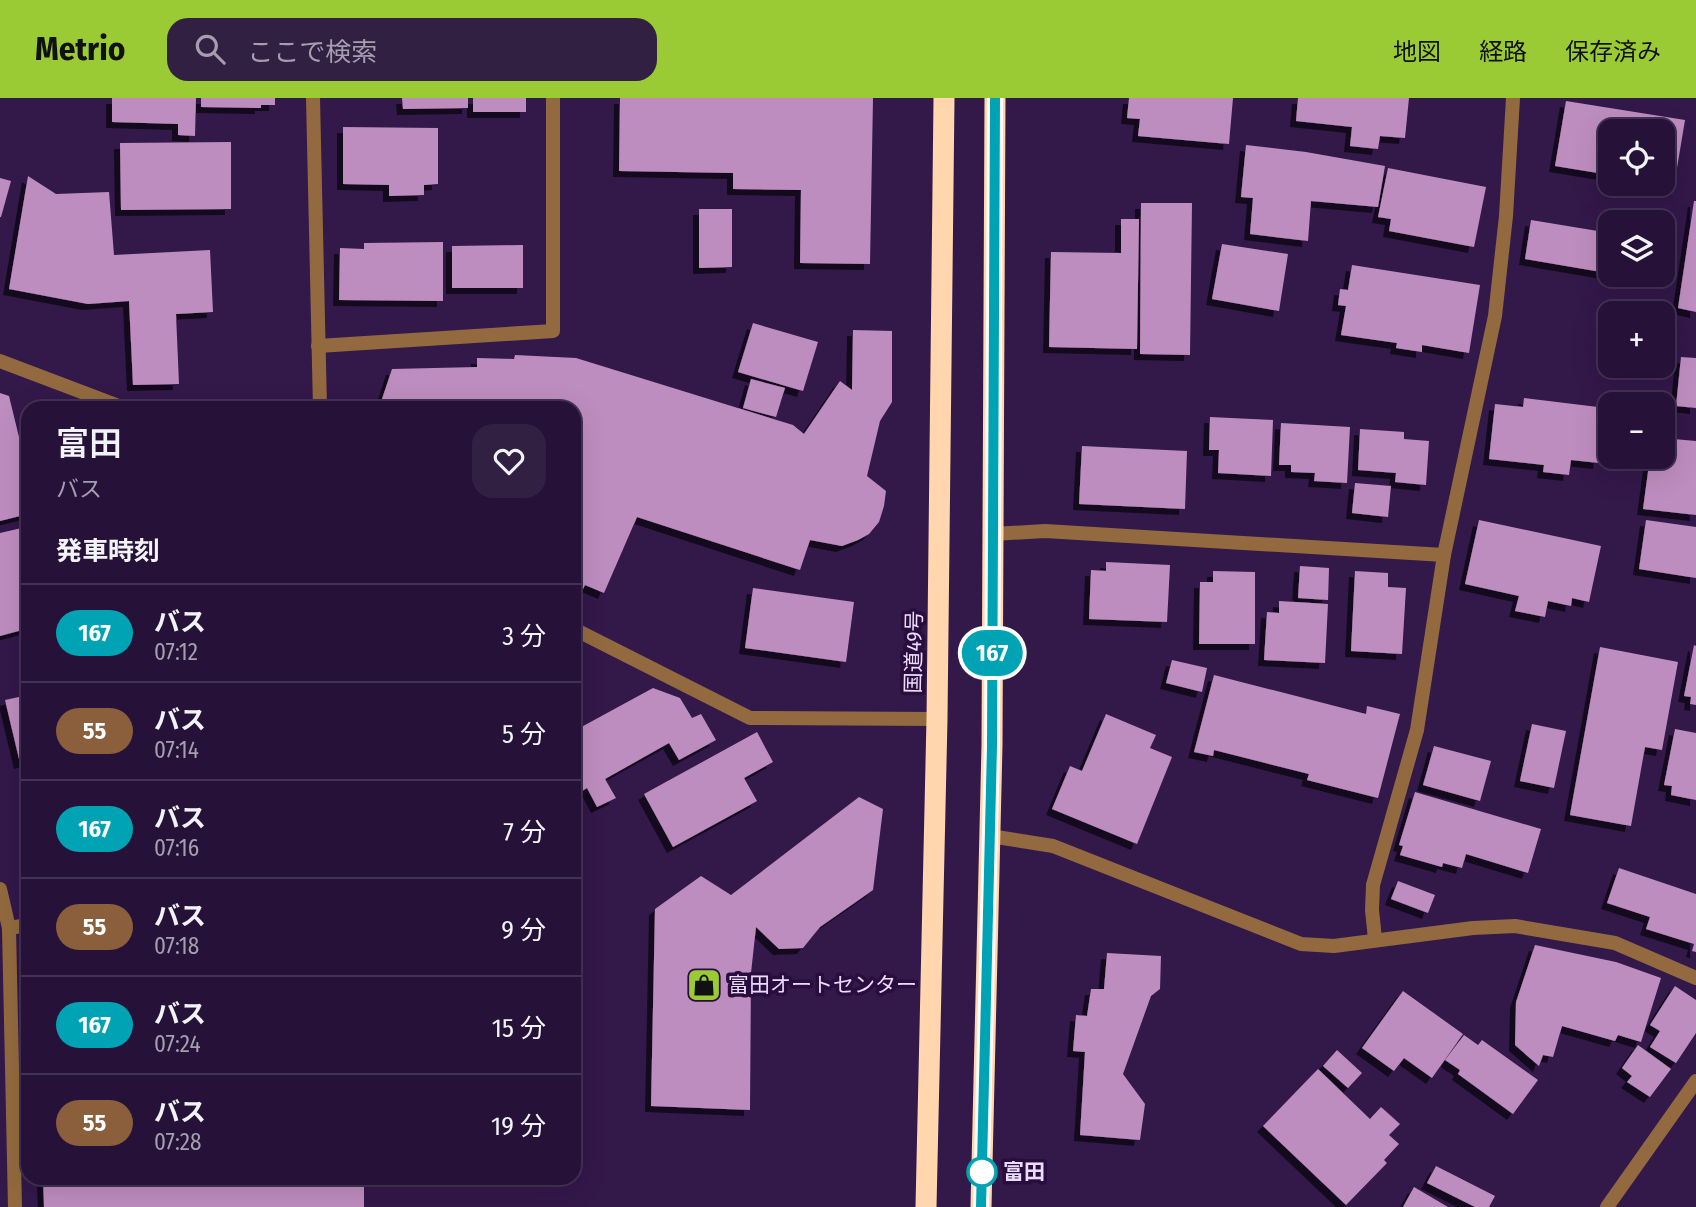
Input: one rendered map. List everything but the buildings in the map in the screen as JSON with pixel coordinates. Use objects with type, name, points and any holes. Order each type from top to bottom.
[{"type":"highway","name":"国道49号","points":[[926,1207],[937,719],[944,98]]},
{"type":"highway","points":[[981,1207],[990,836],[995,98]]},
{"type":"street","points":[[313,98],[320,401]]},
{"type":"street","points":[[318,346],[553,331],[553,98]]},
{"type":"street","points":[[1375,939],[1373,885],[1417,730],[1444,555],[1495,316],[1506,216],[1513,98]]},
{"type":"street","points":[[0,361],[106,401]]},
{"type":"street","points":[[993,534],[1045,531],[1444,555]]},
{"type":"street","points":[[581,633],[750,718],[937,719]]},
{"type":"street","points":[[990,836],[1053,846],[1301,944],[1334,946],[1473,928],[1515,926],[1615,943],[1696,978]]},
{"type":"street","points":[[0,889],[9,928],[15,1207]]},
{"type":"street","points":[[9,928],[21,926]]},
{"type":"street","points":[[1607,1207],[1696,1081]]},
{"type":"bus line","name":"167","points":[[981,1207],[992,746],[995,98]]},
{"type":"place","name":"富田オートセンター","points":[[704,985]]},
{"type":"place","name":"富田","points":[[982,1172]]}]
